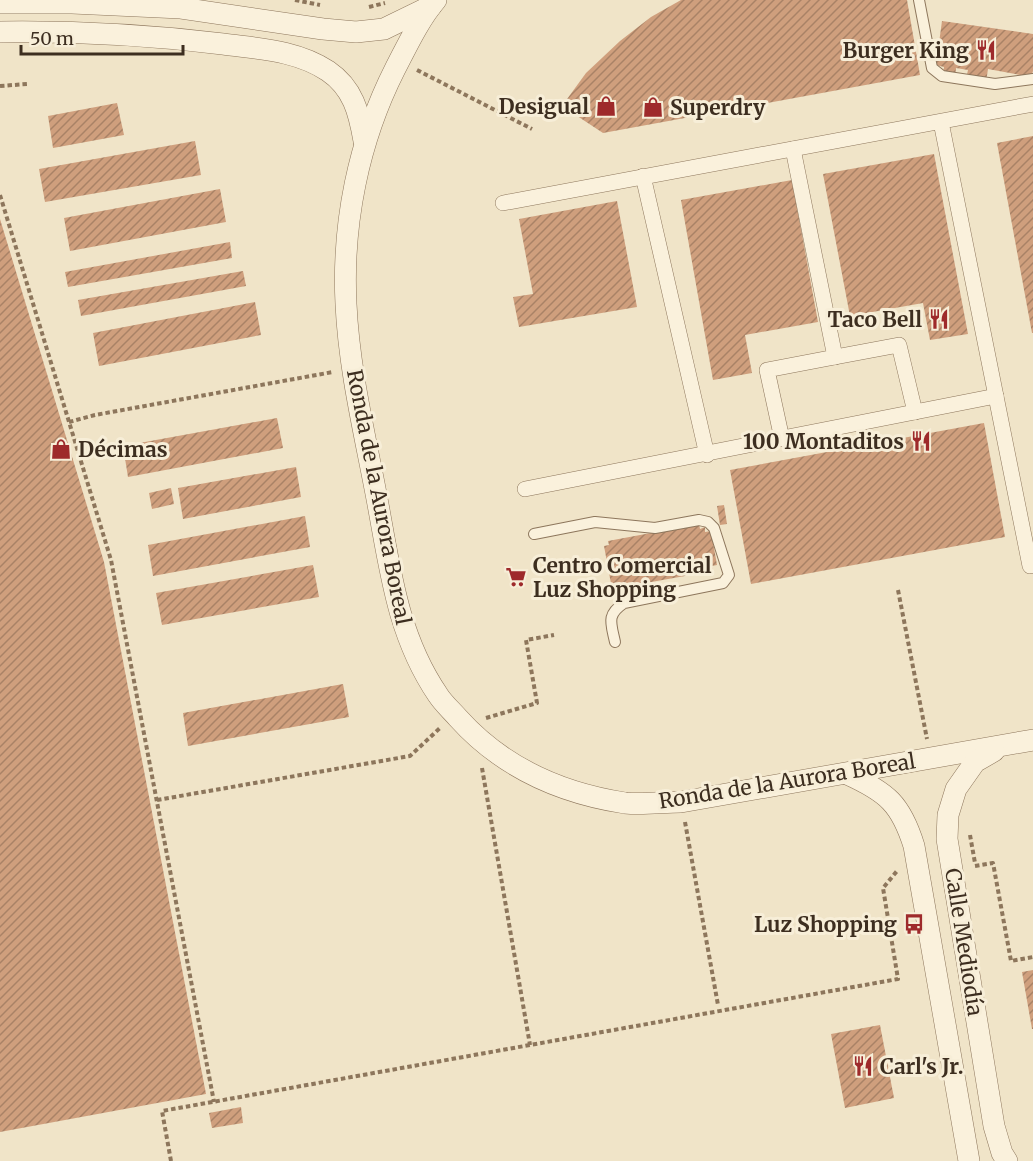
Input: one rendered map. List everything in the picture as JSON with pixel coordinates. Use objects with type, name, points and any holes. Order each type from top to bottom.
[{"type":"street","points":[[0,3],[72,3],[181,8],[356,32],[384,29],[433,3]]},
{"type":"street","name":"Ronda de la Aurora Boreal","points":[[433,3],[408,44],[384,91],[364,144],[353,196],[346,251],[346,306],[353,368],[396,598],[410,644],[438,696],[471,732],[517,768],[563,788],[627,803],[681,802],[1033,740]]},
{"type":"street","points":[[0,32],[70,31],[174,38],[280,51],[306,59],[329,72],[347,89],[359,112],[364,144]]},
{"type":"street","points":[[502,202],[1033,104]]},
{"type":"street","points":[[941,122],[1030,566]]},
{"type":"street","points":[[793,149],[835,357]]},
{"type":"street","points":[[643,176],[707,454]]},
{"type":"street","points":[[782,439],[767,370],[899,345],[915,412]]},
{"type":"street","points":[[525,489],[996,396]]},
{"type":"street","name":"Calle Mediodía","points":[[1006,745],[975,762],[956,789],[948,815],[947,839],[993,1117],[1002,1153],[1007,1161]]},
{"type":"street","name":"Calle Mediodía","points":[[847,774],[874,786],[887,796],[898,808],[908,826],[914,846],[969,1161]]},
{"type":"lane","points":[[919,0],[932,68],[936,73],[942,76],[996,84],[1033,79]]},
{"type":"lane","points":[[534,534],[595,522],[655,528],[699,520],[708,522],[714,528],[728,568],[729,575],[723,583],[624,603],[615,609],[611,620],[615,642]]},
{"type":"path","points":[[295,0],[323,6]]},
{"type":"path","points":[[365,9],[395,0]]},
{"type":"path","points":[[414,68],[532,129]]},
{"type":"path","points":[[0,86],[27,84]]},
{"type":"path","points":[[0,195],[111,560],[214,1102]]},
{"type":"path","points":[[69,422],[95,415],[353,368]]},
{"type":"path","points":[[898,590],[928,742]]},
{"type":"path","points":[[471,732],[490,716],[537,704],[526,640],[554,635]]},
{"type":"path","points":[[157,800],[410,756],[442,725]]},
{"type":"path","points":[[480,761],[530,1045]]},
{"type":"path","points":[[684,817],[718,1005]]},
{"type":"path","points":[[969,826],[977,878]]},
{"type":"path","points":[[975,866],[993,863],[1011,961],[1033,957]]},
{"type":"path","points":[[171,1161],[162,1111],[898,979],[883,888],[900,868]]},
{"type":"building","points":[[681,0],[907,0],[920,75],[603,133],[562,106],[586,73],[620,41],[651,17]]},
{"type":"building","name":"Burger King","points":[[942,21],[1033,34],[1031,77],[988,69],[986,82],[966,79],[968,70],[956,68],[955,77],[943,76],[944,67],[936,65]]},
{"type":"building","points":[[117,103],[124,135],[53,148],[48,116]]},
{"type":"building","points":[[1033,136],[1033,333],[1032,333],[997,143]]},
{"type":"building","points":[[195,141],[201,175],[45,202],[39,169]]},
{"type":"building","points":[[934,154],[968,334],[930,340],[923,303],[850,316],[823,174]]},
{"type":"building","points":[[792,180],[818,322],[745,335],[752,373],[713,380],[681,200]]},
{"type":"building","points":[[220,189],[226,222],[70,251],[64,218]]},
{"type":"building","points":[[617,201],[637,307],[519,327],[513,297],[533,294],[519,219]]},
{"type":"building","points":[[0,219],[104,562],[206,1094],[0,1132]]},
{"type":"building","points":[[230,242],[232,258],[68,287],[65,272]]},
{"type":"building","points":[[243,271],[246,286],[81,316],[78,300]]},
{"type":"building","points":[[255,302],[261,335],[99,366],[93,333]]},
{"type":"building","points":[[277,418],[283,448],[128,477],[123,446]]},
{"type":"building","points":[[984,423],[1005,537],[751,584],[730,470]]},
{"type":"building","points":[[296,467],[301,497],[183,519],[178,488]]},
{"type":"building","points":[[171,488],[174,504],[152,509],[149,493]]},
{"type":"building","points":[[724,505],[727,524],[720,525],[717,506]]},
{"type":"building","points":[[305,516],[310,547],[153,576],[148,545]]},
{"type":"building","points":[[699,524],[700,529],[705,527],[705,532],[711,531],[717,565],[712,566],[713,571],[612,589],[604,546],[609,545],[608,541]]},
{"type":"building","points":[[313,565],[319,597],[162,625],[156,593]]},
{"type":"building","points":[[343,684],[349,717],[188,746],[183,713]]},
{"type":"building","points":[[1033,970],[1033,1029],[1032,1029],[1022,972]]},
{"type":"building","name":"Carl's Jr.","points":[[880,1025],[894,1098],[845,1108],[831,1034]]},
{"type":"building","points":[[241,1107],[243,1123],[212,1128],[209,1113]]},
{"type":"place","name":"Burger King","points":[[986,50]]},
{"type":"place","name":"Desigual","points":[[606,106]]},
{"type":"place","name":"Superdry","points":[[653,107]]},
{"type":"place","name":"Taco Bell","points":[[939,319]]},
{"type":"place","name":"100 Montaditos","points":[[921,441]]},
{"type":"place","name":"Décimas","points":[[61,449]]},
{"type":"place","name":"Centro Comercial Luz Shopping","points":[[516,577]]},
{"type":"place","name":"Luz Shopping","points":[[914,924]]},
{"type":"place","name":"Carl's Jr.","points":[[863,1066]]}]
